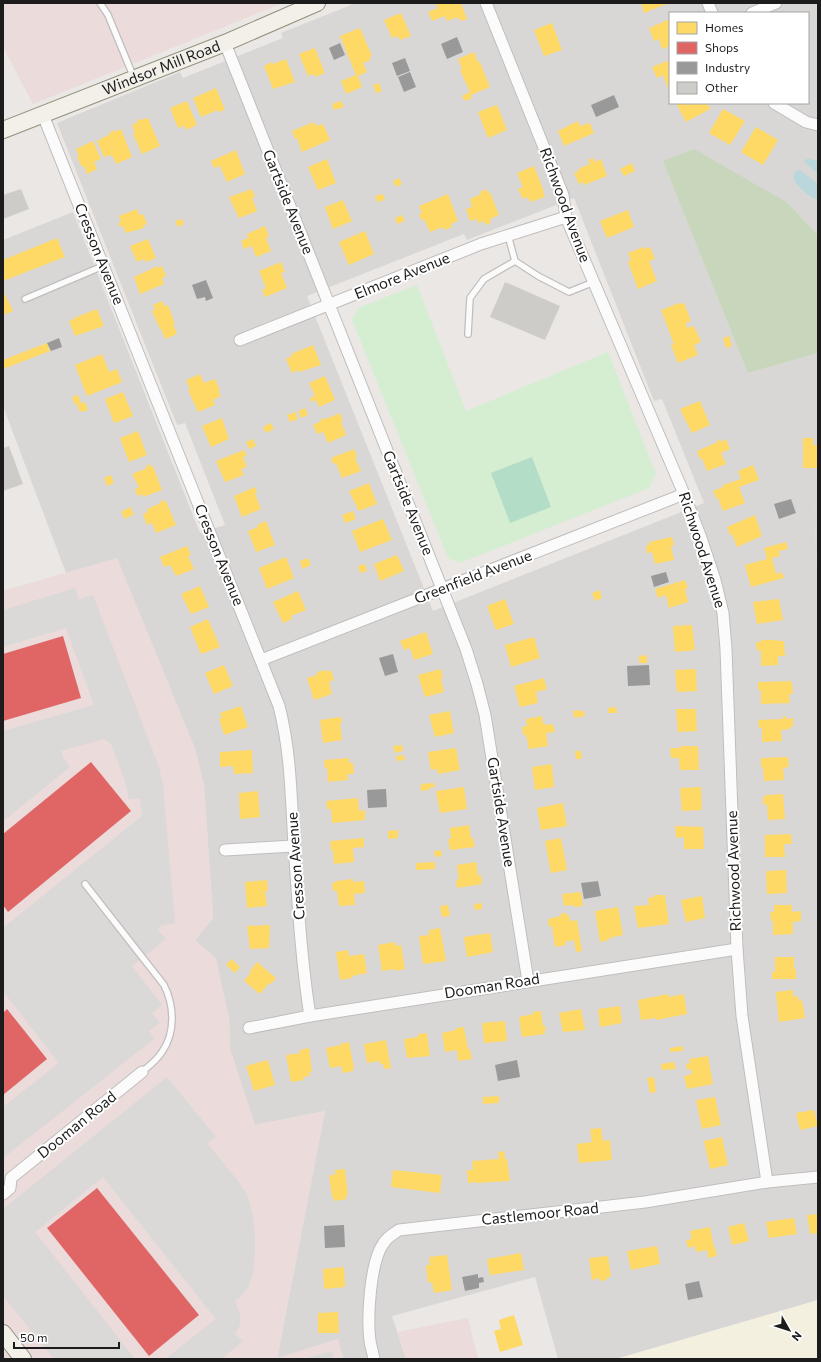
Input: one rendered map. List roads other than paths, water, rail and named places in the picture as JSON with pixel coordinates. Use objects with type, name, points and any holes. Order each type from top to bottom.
[{"type":"main road","name":"Windsor Mill Road","points":[[3,130],[225,42],[317,3]]},
{"type":"main road","points":[[3,1333],[23,1359]]},
{"type":"street","name":"Richwood Avenue","points":[[486,3],[563,195],[566,217],[684,494],[715,580],[723,613],[726,649],[737,949],[742,1016],[767,1182]]},
{"type":"street","points":[[754,12],[776,3]]},
{"type":"street","name":"Gartside Avenue","points":[[225,42],[466,649],[485,715],[528,981]]},
{"type":"street","points":[[776,104],[806,122],[818,125]]},
{"type":"street","name":"Cresson Avenue","points":[[43,115],[262,660],[279,706],[289,756],[304,976],[310,1016]]},
{"type":"street","name":"Elmore Avenue","points":[[240,340],[481,244],[566,217]]},
{"type":"street","name":"Greenfield Avenue","points":[[262,660],[684,494]]},
{"type":"street","points":[[225,850],[294,846]]},
{"type":"street","name":"Dooman Road","points":[[249,1028],[310,1016],[737,949]]},
{"type":"street","name":"Dooman Road","points":[[3,1194],[10,1188],[7,1177],[142,1072]]},
{"type":"street","name":"Castlemoor Road","points":[[374,1359],[370,1342],[369,1325],[373,1273],[377,1254],[383,1243],[399,1230],[645,1202],[767,1182],[818,1177]]},
{"type":"lane","points":[[100,3],[108,16],[134,78]]},
{"type":"lane","points":[[508,235],[515,262],[538,276],[569,292],[594,282]]},
{"type":"lane","points":[[468,334],[470,298],[484,279],[515,262]]},
{"type":"lane","points":[[25,299],[103,266]]},
{"type":"lane","points":[[85,884],[164,985],[169,996],[172,1019],[171,1033],[163,1051],[142,1072]]},
{"type":"water","points":[[806,159],[818,161],[818,174],[804,162]]},
{"type":"water","points":[[800,170],[818,184],[818,200],[806,193],[796,183],[793,176],[796,171]]}]
